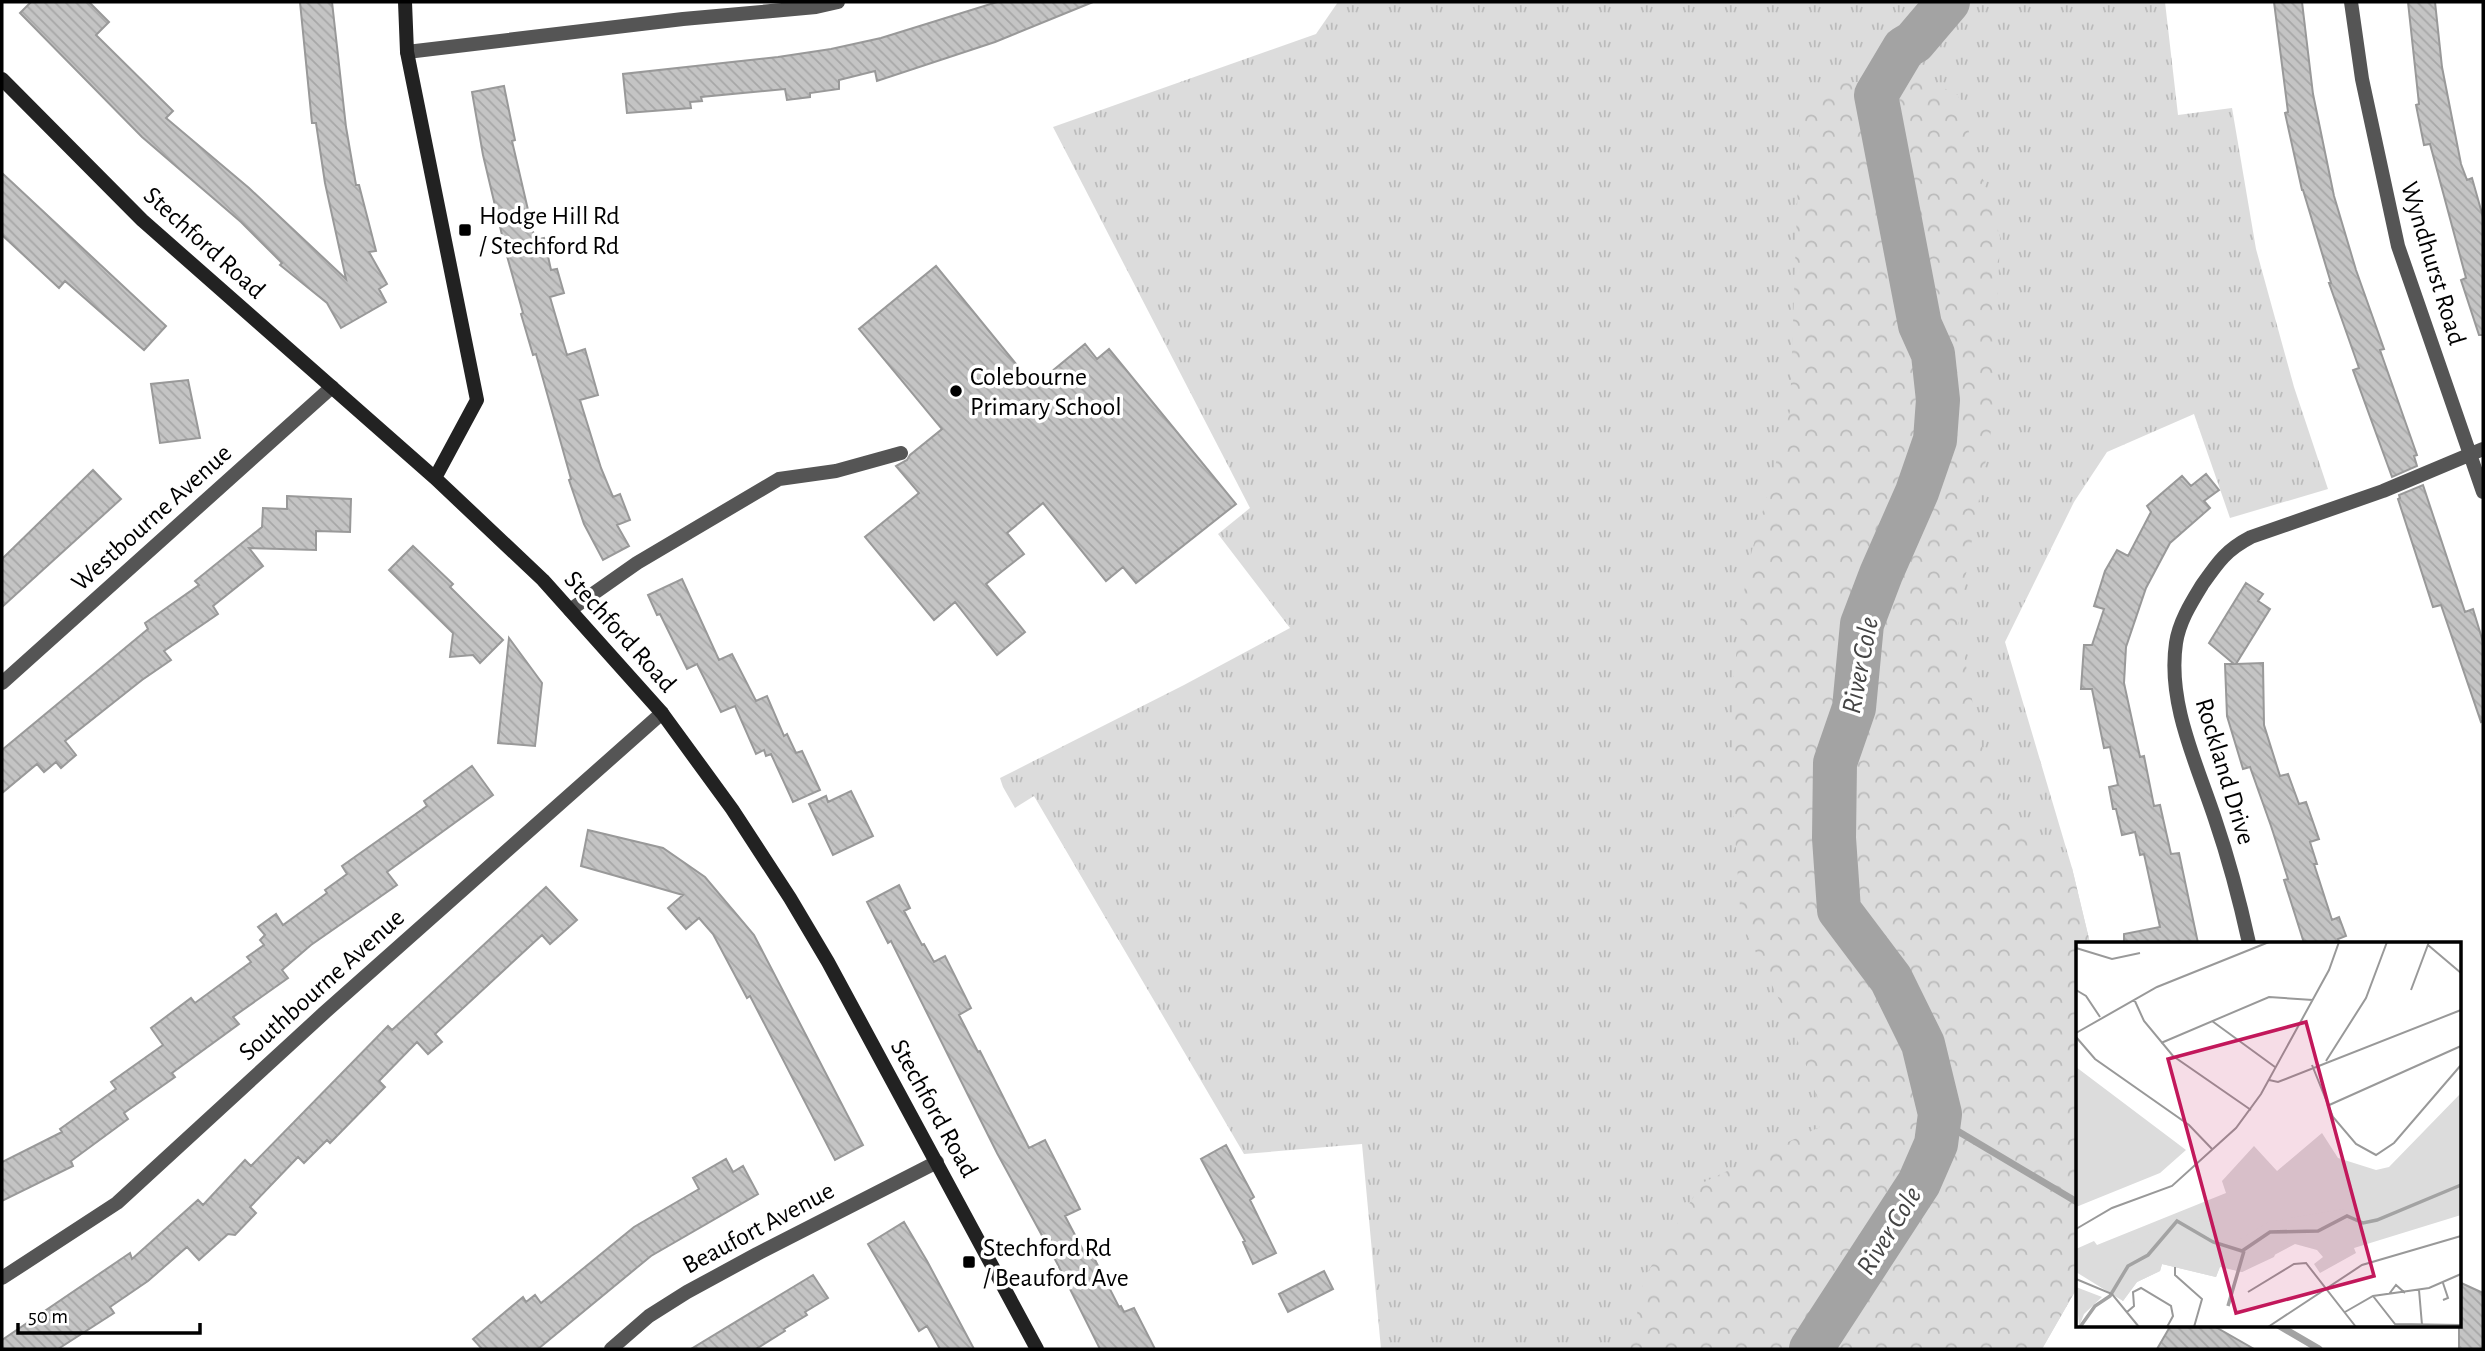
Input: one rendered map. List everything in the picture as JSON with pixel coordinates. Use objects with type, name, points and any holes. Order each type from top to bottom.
[{"type":"main road","points":[[405,2],[407,52],[477,400],[435,478]]},
{"type":"main road","name":"Stechford Road","points":[[2,79],[142,220],[435,478],[543,580],[663,713],[732,809],[828,962],[1037,1349]]},
{"type":"street","points":[[407,52],[838,2]]},
{"type":"street","name":"Wyndhurst Road","points":[[2351,2],[2362,79],[2398,246],[2477,452],[2483,492]]},
{"type":"street","name":"Westbourne Avenue","points":[[2,683],[332,387]]},
{"type":"street","name":"Rockland Drive","points":[[2249,942],[2217,822],[2185,729],[2177,697],[2176,642],[2186,612],[2214,567],[2231,548],[2250,537],[2383,491],[2477,452]]},
{"type":"street","points":[[570,610],[637,563],[779,479],[836,471],[901,453]]},
{"type":"street","name":"Southbourne Avenue","points":[[2,1278],[117,1203],[324,1013],[663,713]]},
{"type":"street","name":"Beaufort Avenue","points":[[611,1349],[649,1316],[687,1292],[937,1162]]},
{"type":"green space","points":[[1338,2],[2165,2],[2178,115],[2232,108],[2256,249],[2294,387],[2328,489],[2230,518],[2194,414],[2107,452],[2074,502],[2005,642],[2072,868],[2090,942],[2076,942],[2076,1290],[2042,1349],[1381,1349],[1362,1144],[1244,1154],[1034,796],[1015,808],[1003,787],[1000,778],[1290,628],[1218,534],[1250,508],[1053,127],[1316,34]]},
{"type":"green space","points":[[1923,78],[1958,95],[2000,237],[1993,419],[1958,620],[1979,739],[2011,821],[2072,868],[2090,942],[2076,942],[2076,1290],[2042,1349],[1630,1349],[1644,1278],[1702,1183],[1826,1124],[1794,1030],[1741,922],[1733,807],[1732,687],[1747,569],[1790,411],[1800,121],[1826,84]]},
{"type":"building","points":[[31,2],[89,2],[109,22],[96,35],[173,111],[166,118],[249,188],[346,279],[325,183],[316,123],[312,123],[300,2],[332,2],[346,127],[356,185],[359,185],[376,251],[369,252],[387,284],[379,289],[386,302],[341,328],[327,303],[280,265],[282,263],[241,222],[142,137],[20,13]]},
{"type":"building","points":[[997,2],[1093,2],[995,42],[877,81],[875,71],[839,80],[839,89],[810,93],[810,97],[787,100],[785,89],[701,97],[702,101],[690,102],[691,108],[627,113],[623,74],[831,49],[881,38]]},
{"type":"building","points":[[2274,2],[2302,2],[2313,94],[2334,196],[2384,349],[2380,350],[2417,455],[2414,456],[2417,466],[2392,477],[2353,370],[2359,368],[2329,283],[2302,190],[2285,113],[2288,112]]},
{"type":"building","points":[[2408,2],[2435,2],[2442,67],[2461,164],[2467,180],[2472,178],[2483,217],[2483,335],[2479,335],[2461,280],[2466,278],[2430,144],[2424,145],[2416,105],[2419,104]]},
{"type":"building","points":[[504,86],[515,140],[512,141],[535,240],[544,238],[551,270],[557,269],[564,293],[550,297],[567,355],[585,349],[598,395],[580,400],[613,497],[620,494],[630,520],[617,525],[629,546],[603,560],[584,524],[569,480],[571,479],[536,354],[533,355],[521,314],[523,313],[483,155],[472,92]]},
{"type":"building","points":[[2,173],[166,326],[144,350],[65,281],[59,288],[2,235]]},
{"type":"building","points":[[936,266],[1034,386],[1085,344],[1097,359],[1109,349],[1236,504],[1136,583],[1123,567],[1106,581],[1043,503],[1007,533],[1024,554],[986,584],[1025,632],[997,655],[955,602],[934,620],[865,537],[919,493],[896,466],[907,460],[942,429],[859,329]]},
{"type":"building","points":[[188,380],[200,438],[160,443],[151,384]]},
{"type":"building","points":[[93,470],[121,499],[2,607],[2,559]]},
{"type":"building","points":[[2206,474],[2219,490],[2204,501],[2210,508],[2170,543],[2146,588],[2126,647],[2124,683],[2140,757],[2144,756],[2154,806],[2160,805],[2171,854],[2179,853],[2198,942],[2124,942],[2124,934],[2160,927],[2144,854],[2140,855],[2135,832],[2122,835],[2116,809],[2113,809],[2109,787],[2118,785],[2110,747],[2104,748],[2092,689],[2081,689],[2084,645],[2092,645],[2104,609],[2094,606],[2105,571],[2117,550],[2128,556],[2151,512],[2147,506],[2182,476],[2191,486]]},
{"type":"building","points":[[2423,485],[2465,612],[2473,609],[2483,642],[2481,722],[2441,605],[2433,607],[2398,499],[2399,495]]},
{"type":"building","points":[[287,496],[351,499],[350,532],[316,531],[316,550],[249,548],[263,566],[213,606],[218,614],[164,651],[171,660],[65,741],[76,755],[61,768],[56,762],[44,772],[37,764],[2,793],[2,750],[148,629],[145,623],[199,585],[195,581],[262,527],[263,508],[287,509]]},
{"type":"building","points":[[413,546],[453,584],[450,587],[503,640],[480,663],[473,655],[450,657],[453,633],[389,570]]},
{"type":"building","points":[[682,579],[719,660],[732,654],[756,701],[767,696],[784,736],[787,734],[796,753],[802,751],[820,790],[793,802],[771,754],[766,756],[764,750],[756,754],[735,706],[721,712],[697,664],[687,669],[648,595]]},
{"type":"building","points":[[2246,583],[2263,594],[2258,601],[2270,609],[2236,664],[2263,663],[2264,725],[2280,776],[2288,774],[2299,804],[2306,802],[2319,839],[2310,842],[2317,864],[2314,864],[2332,920],[2339,917],[2346,936],[2338,939],[2340,942],[2304,942],[2284,880],[2288,879],[2271,826],[2250,767],[2243,769],[2227,716],[2225,664],[2234,664],[2209,643]]},
{"type":"building","points":[[509,638],[542,683],[535,746],[498,743]]},
{"type":"building","points":[[472,766],[493,795],[387,872],[397,885],[311,945],[282,970],[288,978],[233,1017],[239,1024],[172,1073],[175,1077],[124,1113],[128,1119],[71,1161],[73,1166],[2,1201],[2,1162],[62,1132],[60,1129],[116,1089],[111,1082],[163,1045],[151,1028],[191,998],[195,1003],[251,962],[247,957],[264,945],[260,940],[265,935],[258,927],[276,914],[283,925],[327,893],[325,890],[347,874],[342,866],[427,806],[424,801]]},
{"type":"building","points":[[851,791],[873,836],[833,855],[809,804],[826,796],[828,802]]},
{"type":"building","points":[[588,830],[663,848],[705,877],[754,935],[863,1145],[835,1160],[750,996],[747,998],[713,934],[699,918],[686,929],[668,908],[683,895],[581,866]]},
{"type":"building","points":[[899,885],[910,908],[904,911],[922,945],[924,944],[934,962],[945,956],[971,1008],[959,1015],[1029,1148],[1045,1140],[1080,1209],[1065,1216],[1085,1254],[1091,1252],[1119,1307],[1121,1306],[1124,1312],[1134,1308],[1155,1349],[1100,1349],[997,1153],[891,941],[888,943],[867,902]]},
{"type":"building","points":[[546,887],[577,920],[550,944],[542,935],[435,1034],[442,1042],[428,1054],[417,1042],[379,1081],[385,1087],[330,1143],[327,1140],[304,1163],[298,1157],[250,1207],[256,1213],[235,1235],[228,1234],[199,1260],[187,1247],[148,1281],[110,1307],[114,1313],[58,1349],[2,1349],[2,1340],[130,1253],[132,1259],[198,1200],[203,1205],[245,1160],[251,1166],[388,1026],[392,1030]]},
{"type":"building","points":[[1226,1145],[1254,1197],[1250,1200],[1276,1253],[1253,1264],[1243,1242],[1245,1241],[1201,1159]]},
{"type":"building","points":[[726,1159],[733,1172],[743,1166],[758,1194],[651,1256],[538,1349],[482,1349],[473,1339],[523,1297],[526,1302],[535,1295],[541,1303],[634,1227],[699,1189],[693,1178]]},
{"type":"building","points":[[904,1222],[974,1349],[940,1349],[927,1326],[919,1331],[868,1244]]},
{"type":"building","points":[[1324,1271],[1333,1289],[1288,1312],[1279,1294]]},
{"type":"building","points":[[813,1275],[828,1298],[756,1349],[691,1349]]},
{"type":"building","points":[[2460,1282],[2483,1293],[2483,1349],[2459,1349]]},
{"type":"building","points":[[2170,1326],[2214,1326],[2254,1349],[2157,1349]]},
{"type":"waterway","name":"River Cole","points":[[1811,1349],[1919,1183],[1936,1144],[1940,1114],[1923,1044],[1891,979],[1839,910],[1834,838],[1835,763],[1854,708],[1862,624],[1917,492],[1935,440],[1938,400],[1933,354],[1920,325],[1876,95],[1904,48],[1914,42],[1948,2]]},
{"type":"waterway","points":[[1939,1120],[2076,1201]]},
{"type":"waterway","points":[[2280,1326],[2319,1349]]},
{"type":"place","name":"Hodge Hill Rd / Stechford Rd","points":[[465,230]]},
{"type":"place","name":"Colebourne Primary School","points":[[956,391]]},
{"type":"place","name":"Stechford Rd / Beauford Ave","points":[[969,1262]]}]
